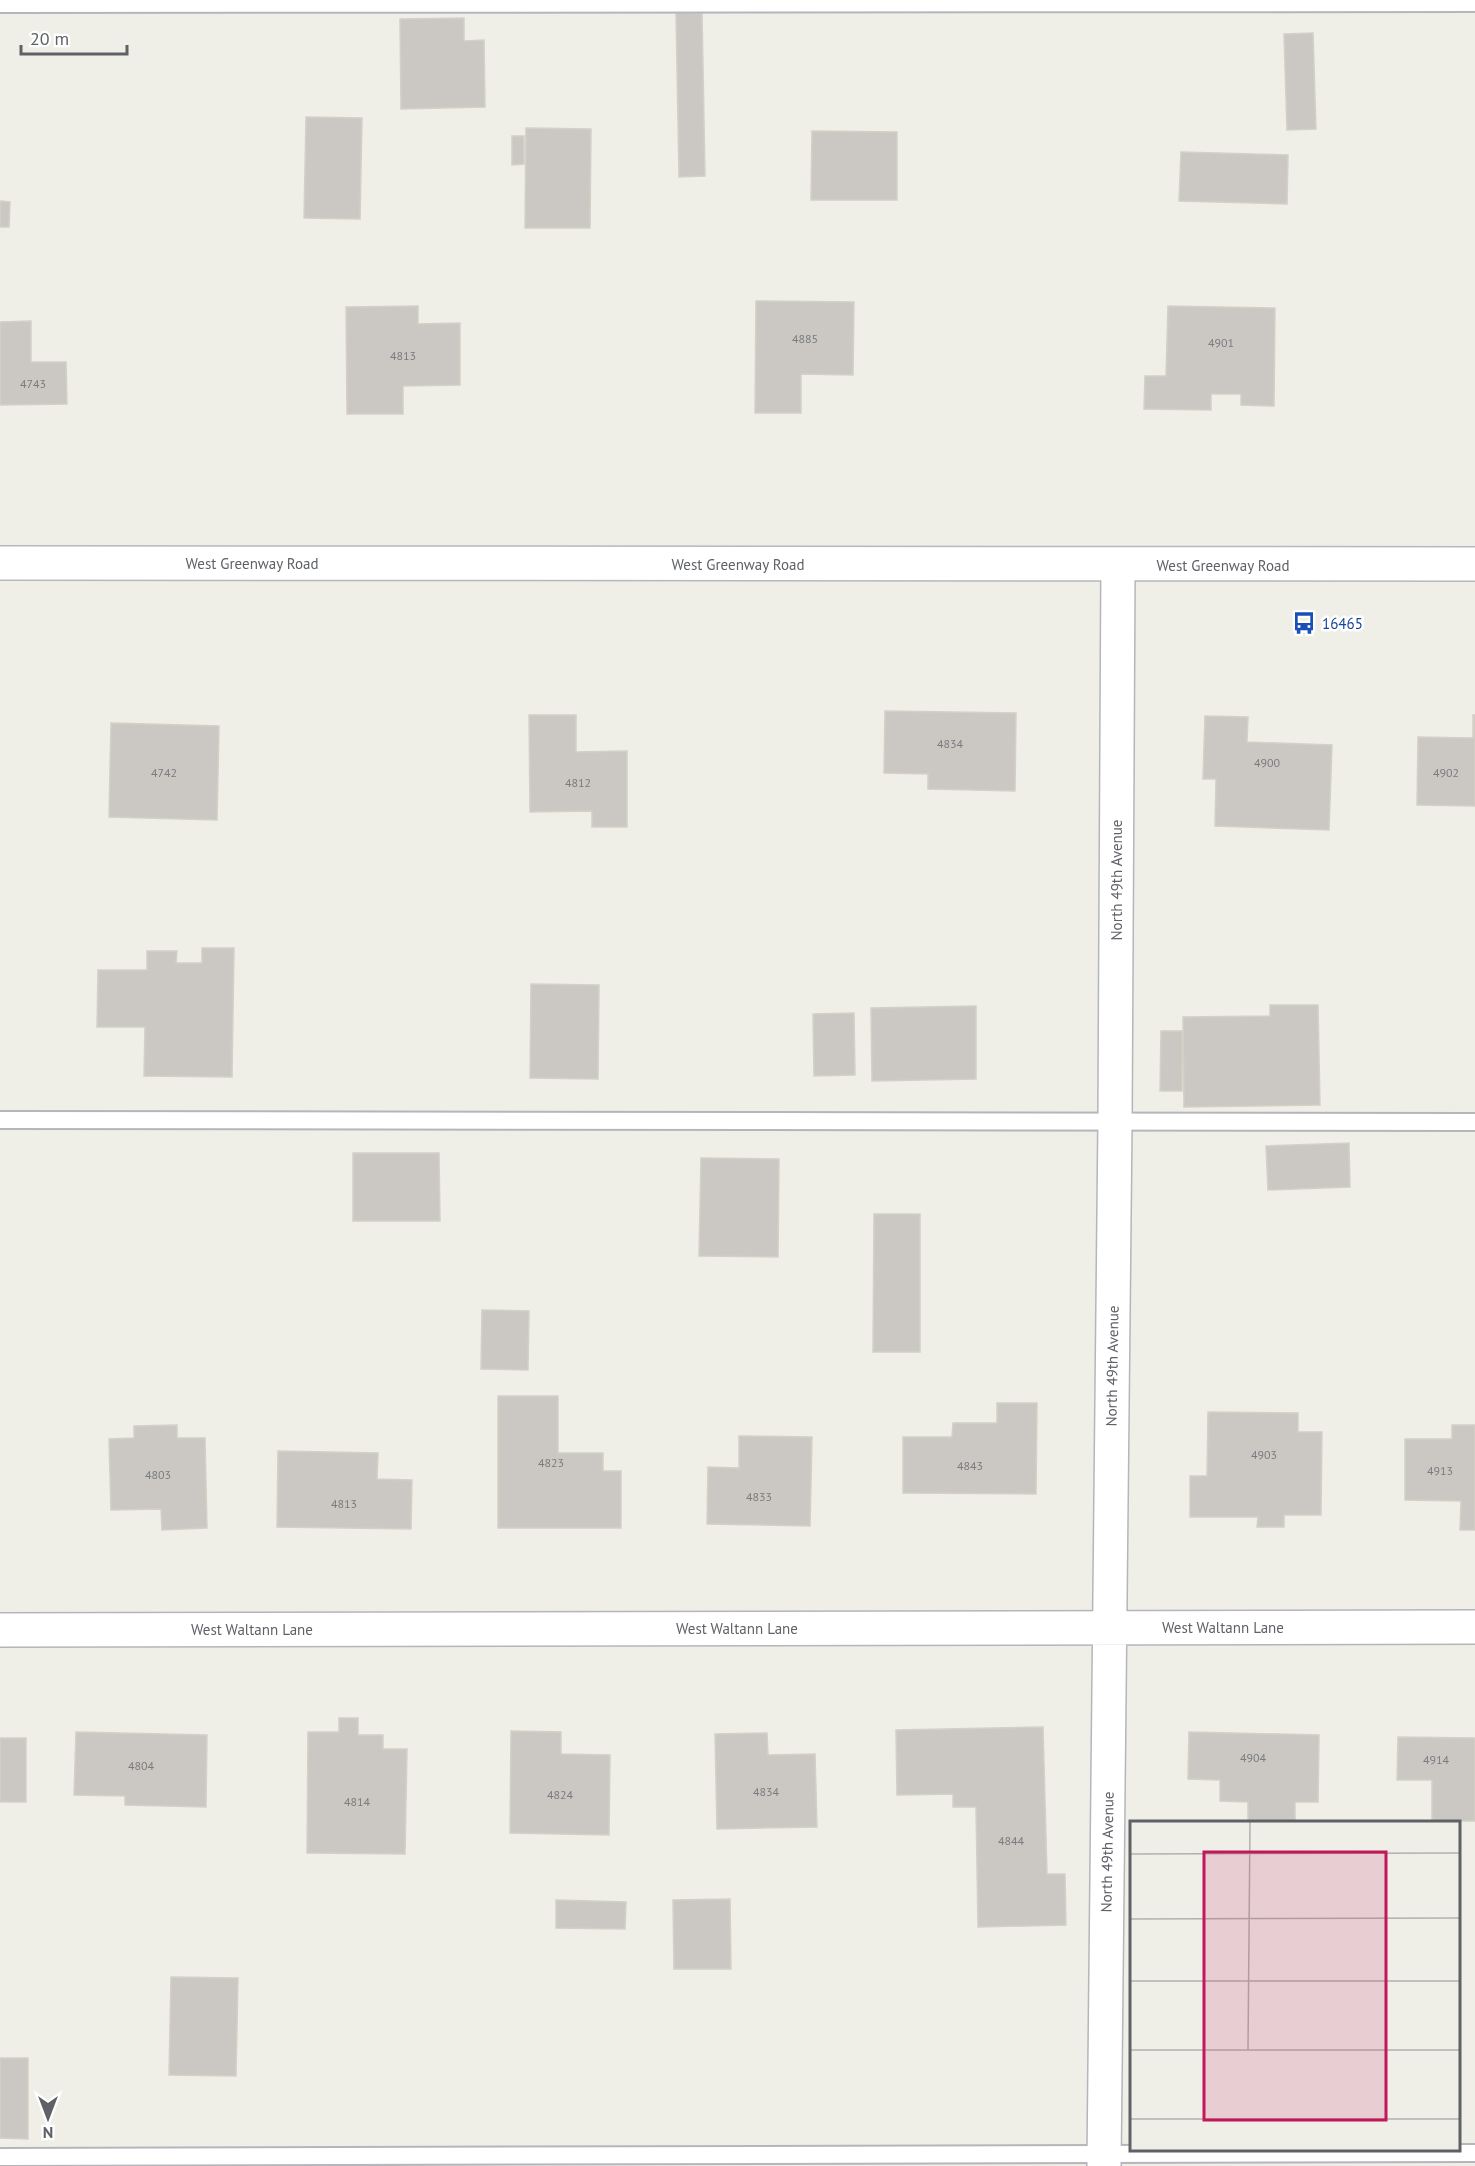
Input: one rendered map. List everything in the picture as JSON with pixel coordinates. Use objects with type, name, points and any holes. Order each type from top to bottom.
[{"type":"street","name":"West Greenway Road","points":[[0,563],[1475,564]]},
{"type":"street","name":"North 49th Avenue","points":[[1104,2160],[1115,1121],[1118,565]]},
{"type":"street","name":"West Waltann Lane","points":[[0,1630],[1475,1627]]},
{"type":"lane","points":[[0,4],[1475,3]]},
{"type":"lane","points":[[0,1120],[1475,1122]]},
{"type":"lane","points":[[0,2157],[1104,2160],[1475,2152]]},
{"type":"building","points":[[676,13],[702,13],[705,176],[679,177]]},
{"type":"building","points":[[464,18],[464,41],[484,40],[485,107],[401,109],[400,19]]},
{"type":"building","points":[[1313,33],[1316,129],[1287,130],[1284,34]]},
{"type":"building","points":[[306,117],[362,118],[360,219],[304,218]]},
{"type":"building","points":[[526,128],[591,129],[590,228],[525,228]]},
{"type":"building","points":[[812,131],[897,132],[897,200],[811,200]]},
{"type":"building","points":[[512,136],[524,136],[524,164],[512,165]]},
{"type":"building","points":[[1181,152],[1288,155],[1287,204],[1179,201]]},
{"type":"building","points":[[0,201],[10,202],[9,227],[0,227]]},
{"type":"building","points":[[756,301],[854,302],[853,375],[801,374],[801,413],[755,413]]},
{"type":"building","points":[[418,306],[418,324],[460,323],[460,385],[403,386],[403,414],[347,414],[346,307]]},
{"type":"building","points":[[1168,306],[1275,308],[1274,406],[1241,405],[1241,394],[1211,394],[1211,410],[1144,409],[1145,376],[1166,376]]},
{"type":"building","points":[[31,321],[31,362],[66,362],[67,404],[0,405],[0,322]]},
{"type":"building","points":[[885,711],[1016,713],[1015,791],[928,789],[928,774],[884,773]]},
{"type":"building","points":[[529,715],[576,715],[576,752],[627,751],[627,827],[592,827],[592,811],[530,812]]},
{"type":"building","points":[[1473,715],[1475,715],[1475,806],[1417,805],[1418,737],[1473,738]]},
{"type":"building","points":[[1205,716],[1248,717],[1247,742],[1332,745],[1329,830],[1215,826],[1216,779],[1203,779]]},
{"type":"building","points":[[111,723],[219,726],[217,820],[109,817]]},
{"type":"building","points":[[202,948],[234,948],[232,1077],[144,1076],[145,1027],[97,1027],[98,970],[147,970],[147,951],[177,951],[176,963],[202,963]]},
{"type":"building","points":[[531,984],[599,985],[598,1079],[530,1078]]},
{"type":"building","points":[[1270,1005],[1318,1005],[1320,1105],[1184,1107],[1183,1017],[1270,1016]]},
{"type":"building","points":[[976,1006],[976,1079],[872,1081],[871,1008]]},
{"type":"building","points":[[854,1013],[855,1075],[814,1076],[813,1014]]},
{"type":"building","points":[[1161,1031],[1182,1031],[1182,1091],[1160,1091]]},
{"type":"building","points":[[1349,1143],[1350,1187],[1268,1190],[1266,1146]]},
{"type":"building","points":[[353,1153],[439,1153],[440,1221],[353,1221]]},
{"type":"building","points":[[701,1158],[779,1159],[778,1257],[699,1256]]},
{"type":"building","points":[[874,1214],[920,1214],[920,1352],[873,1352]]},
{"type":"building","points":[[482,1310],[529,1311],[528,1370],[481,1369]]},
{"type":"building","points":[[498,1396],[558,1396],[558,1453],[603,1453],[603,1471],[621,1471],[621,1528],[498,1528]]},
{"type":"building","points":[[997,1403],[1037,1403],[1036,1494],[903,1493],[903,1437],[952,1437],[953,1423],[997,1423]]},
{"type":"building","points":[[1208,1412],[1298,1413],[1298,1432],[1322,1432],[1321,1515],[1284,1515],[1284,1527],[1257,1527],[1258,1517],[1190,1517],[1190,1476],[1207,1476]]},
{"type":"building","points":[[177,1425],[177,1438],[205,1438],[207,1528],[162,1530],[161,1509],[111,1510],[109,1439],[134,1438],[134,1426]]},
{"type":"building","points":[[1452,1425],[1475,1425],[1475,1530],[1460,1530],[1461,1501],[1405,1500],[1405,1439],[1452,1439]]},
{"type":"building","points":[[739,1436],[812,1437],[810,1526],[707,1524],[708,1467],[739,1468]]},
{"type":"building","points":[[278,1451],[378,1453],[377,1479],[412,1480],[411,1529],[277,1527]]},
{"type":"building","points":[[339,1718],[358,1718],[358,1735],[383,1735],[383,1749],[407,1749],[405,1854],[307,1853],[308,1732],[339,1732]]},
{"type":"building","points":[[1043,1727],[1047,1874],[1065,1874],[1066,1925],[978,1927],[976,1807],[953,1807],[953,1794],[897,1795],[896,1730]]},
{"type":"building","points":[[511,1731],[561,1732],[561,1754],[610,1755],[609,1835],[510,1833]]},
{"type":"building","points":[[76,1732],[207,1735],[206,1807],[125,1805],[125,1796],[74,1795]]},
{"type":"building","points":[[1189,1732],[1319,1735],[1318,1802],[1295,1802],[1295,1821],[1248,1821],[1248,1802],[1220,1801],[1220,1780],[1188,1779]]},
{"type":"building","points":[[767,1733],[768,1755],[815,1754],[817,1827],[717,1829],[715,1734]]},
{"type":"building","points":[[1398,1737],[1475,1738],[1475,1821],[1432,1821],[1432,1780],[1397,1780]]},
{"type":"building","points":[[0,1738],[26,1738],[26,1802],[0,1802]]},
{"type":"building","points":[[730,1899],[731,1969],[674,1969],[673,1900]]},
{"type":"building","points":[[556,1900],[626,1902],[625,1929],[556,1928]]},
{"type":"building","points":[[171,1977],[238,1978],[236,2076],[169,2075]]},
{"type":"building","points":[[0,2058],[28,2058],[28,2139],[0,2138]]},
{"type":"place","name":"16465","points":[[1304,623]]}]
